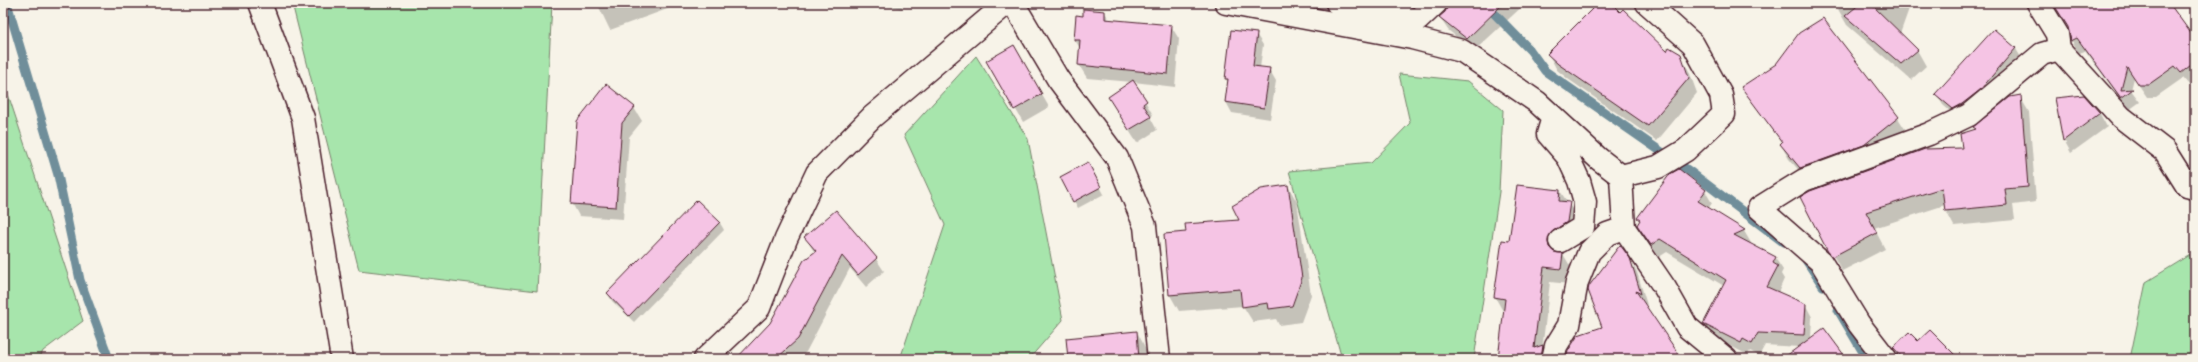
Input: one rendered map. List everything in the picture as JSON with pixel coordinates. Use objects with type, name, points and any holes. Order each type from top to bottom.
[{"type":"street","points":[[260,3],[303,118],[342,359]]},
{"type":"street","points":[[706,359],[759,308],[786,239],[817,173],[872,117],[1007,3]]},
{"type":"street","points":[[1013,3],[1058,78],[1117,158],[1145,226],[1159,359]]},
{"type":"street","points":[[1226,3],[1249,4],[1412,38],[1462,51],[1537,102],[1599,159],[1621,176],[1624,228],[1665,288],[1687,327],[1726,359]]},
{"type":"street","points":[[1337,3],[1418,20],[1436,3]]},
{"type":"street","points":[[1621,176],[1658,167],[1680,154],[1724,114],[1721,95],[1693,44],[1647,3]]},
{"type":"street","points":[[2038,3],[2057,34],[2059,48],[2121,117],[2165,151],[2187,186],[2195,188]]},
{"type":"street","points":[[1886,359],[1859,324],[1821,262],[1759,208],[1804,180],[1849,162],[1929,134],[1969,115],[2042,54],[2059,48]]},
{"type":"street","points":[[1553,117],[1548,134],[1568,158],[1585,202],[1583,228],[1560,241]]},
{"type":"street","points":[[1553,359],[1556,346],[1569,325],[1577,282],[1589,252],[1607,234],[1624,228]]},
{"type":"green space","points":[[292,3],[552,3],[537,291],[359,270]]},
{"type":"green space","points":[[976,56],[1028,139],[1063,320],[1029,359],[900,359],[945,225],[904,135]]},
{"type":"green space","points":[[1399,74],[1468,81],[1503,110],[1499,192],[1474,359],[1342,359],[1289,171],[1371,163],[1410,123]]},
{"type":"green space","points":[[3,79],[83,321],[43,351],[39,359],[3,359]]},
{"type":"green space","points":[[2195,252],[2195,359],[2130,359],[2146,282]]},
{"type":"building","points":[[1449,3],[1504,3],[1467,39],[1439,17],[1445,12]]},
{"type":"building","points":[[1598,3],[1611,3],[1620,12],[1623,9],[1667,51],[1669,47],[1681,54],[1689,78],[1648,126],[1558,64],[1547,54]]},
{"type":"building","points":[[1861,3],[1870,3],[1918,50],[1901,64],[1845,16]]},
{"type":"building","points":[[2053,3],[2169,3],[2195,39],[2195,62],[2181,73],[2175,66],[2148,85],[2139,85],[2127,67],[2121,90],[2133,89],[2121,98],[2077,38],[2071,41],[2068,27]]},
{"type":"building","points":[[1083,9],[1105,11],[1105,19],[1172,25],[1168,74],[1078,65],[1080,40],[1074,40],[1076,15],[1083,16]]},
{"type":"building","points":[[1823,18],[1899,117],[1864,145],[1800,168],[1780,144],[1782,142],[1741,87],[1776,64],[1799,33]]},
{"type":"building","points":[[1994,29],[2016,48],[1980,90],[1953,109],[1935,94]]},
{"type":"building","points":[[1231,30],[1257,33],[1253,66],[1270,68],[1264,108],[1225,102],[1228,79],[1225,79]]},
{"type":"building","points":[[1014,45],[1042,94],[1014,110],[986,61]]},
{"type":"building","points":[[1133,80],[1147,101],[1143,104],[1151,117],[1129,130],[1108,97]]},
{"type":"building","points":[[606,84],[635,107],[622,123],[616,207],[571,204],[577,121]]},
{"type":"building","points":[[2021,95],[2028,187],[2005,189],[2007,205],[1945,211],[1942,188],[1866,212],[1877,233],[1832,257],[1800,197],[1810,191],[1925,149],[1962,148],[1960,134],[1976,129],[1973,127],[2010,97]]},
{"type":"building","points":[[2084,95],[2100,113],[2063,141],[2055,98]]},
{"type":"building","points":[[1088,162],[1101,187],[1073,202],[1060,177]]},
{"type":"building","points":[[1679,169],[1706,190],[1698,201],[1745,230],[1734,235],[1776,257],[1773,263],[1778,266],[1767,287],[1806,304],[1804,335],[1758,333],[1752,344],[1743,339],[1741,343],[1703,324],[1726,280],[1660,239],[1651,245],[1637,225],[1640,220],[1637,218],[1670,174]]},
{"type":"building","points":[[1288,185],[1302,278],[1292,306],[1269,309],[1268,303],[1242,307],[1240,289],[1169,295],[1164,234],[1186,232],[1185,224],[1239,220],[1232,206],[1261,189]]},
{"type":"building","points":[[1517,185],[1560,190],[1559,201],[1570,202],[1567,222],[1553,231],[1548,241],[1549,247],[1554,252],[1563,253],[1561,269],[1544,267],[1534,348],[1543,345],[1541,359],[1498,359],[1505,299],[1494,297],[1502,240],[1509,241]]},
{"type":"building","points":[[697,200],[720,222],[629,316],[607,293]]},
{"type":"building","points":[[836,210],[877,258],[858,275],[842,256],[798,339],[776,359],[736,359],[770,323],[804,260],[816,251],[804,237]]},
{"type":"building","points":[[1620,245],[1630,258],[1641,294],[1636,291],[1682,359],[1566,359],[1568,351],[1578,335],[1602,327],[1588,290],[1589,286]]},
{"type":"building","points":[[1824,328],[1847,359],[1782,359]]},
{"type":"building","points":[[1930,330],[1959,359],[1900,359],[1902,357],[1893,347],[1909,332],[1918,341]]},
{"type":"building","points":[[1137,331],[1139,359],[1068,359],[1066,338]]},
{"type":"waterway","points":[[7,3],[58,175],[80,280],[109,359]]},
{"type":"waterway","points":[[1484,3],[1530,50],[1545,71],[1692,173],[1783,242]]},
{"type":"waterway","points":[[1806,260],[1823,286]]},
{"type":"waterway","points":[[1838,310],[1867,359]]}]
